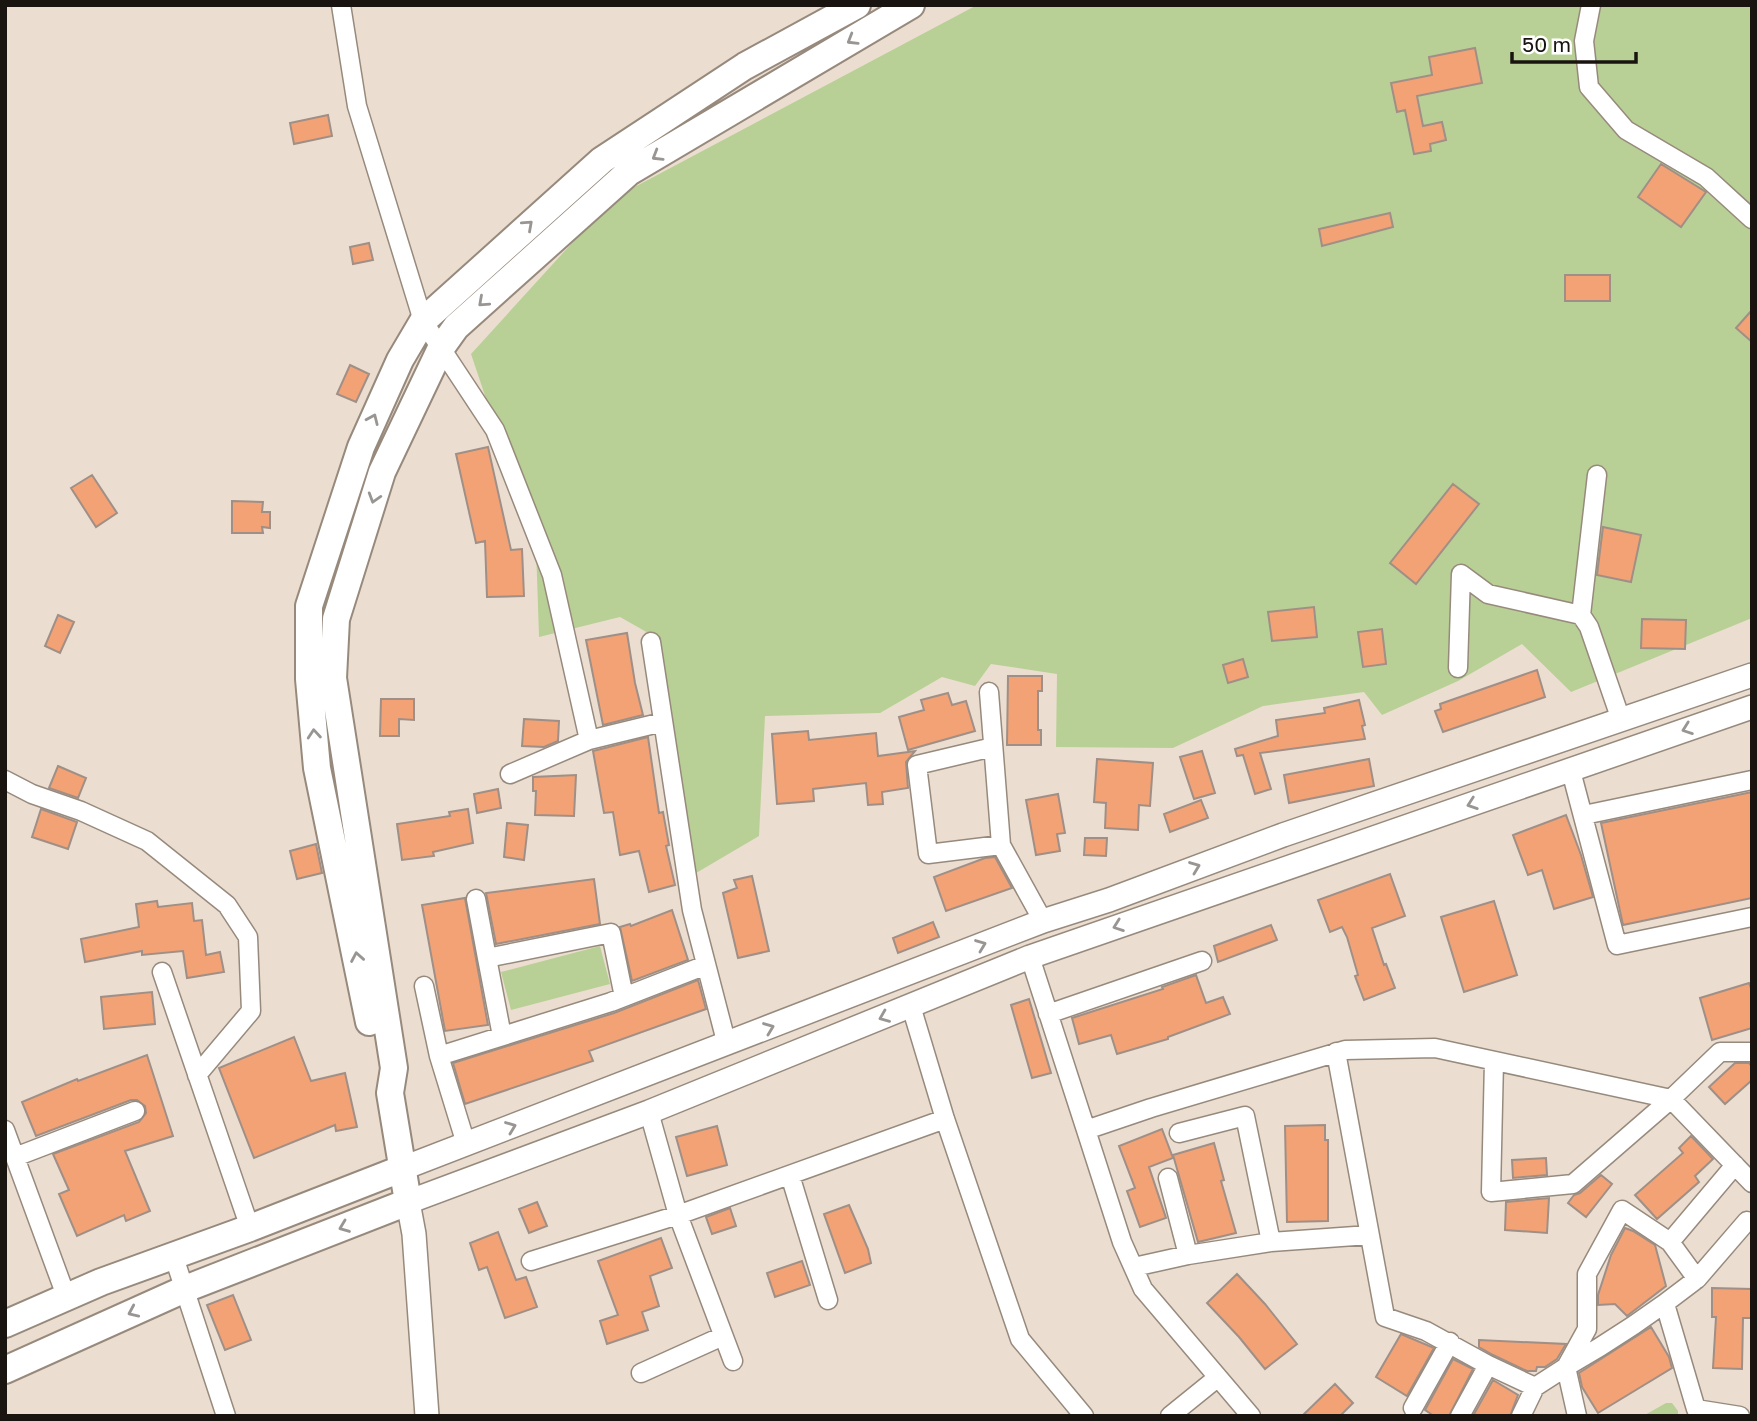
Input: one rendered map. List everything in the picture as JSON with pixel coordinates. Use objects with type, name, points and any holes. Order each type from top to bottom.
[{"type":"highway","points":[[390,1093],[378,1073],[355,947],[317,768],[309,679],[309,606],[361,447],[400,360],[423,321],[602,160],[745,66],[857,5]]},
{"type":"highway","points":[[5,1370],[184,1289],[408,1202],[390,1093],[394,1068],[333,678],[336,619],[382,472],[441,348],[456,327],[629,172],[911,5]]},
{"type":"highway","points":[[5,1324],[66,1296],[172,1254],[250,1228],[401,1169]]},
{"type":"main road","points":[[401,1169],[1043,921],[1109,900],[1283,835],[1752,675]]},
{"type":"main road","points":[[427,1416],[414,1234],[408,1202],[649,1112],[1030,957],[1752,707]]},
{"type":"main road","points":[[1020,930],[1030,957]]},
{"type":"street","points":[[341,5],[357,106],[423,321],[495,430],[552,575],[589,740]]},
{"type":"street","points":[[1591,5],[1584,41],[1589,87],[1626,130],[1706,177],[1752,219]]},
{"type":"street","points":[[1597,475],[1581,615],[1589,627],[1621,720]]},
{"type":"street","points":[[1458,668],[1461,574],[1488,594],[1581,615]]},
{"type":"street","points":[[651,642],[692,910],[727,1045]]},
{"type":"street","points":[[989,692],[1001,845],[1043,921]]},
{"type":"street","points":[[510,774],[589,740],[663,722]]},
{"type":"street","points":[[993,747],[917,765],[929,854],[1001,845]]},
{"type":"street","points":[[1572,771],[1617,945],[1752,917]]},
{"type":"street","points":[[5,780],[32,794],[81,811],[148,841],[227,905],[248,937],[251,1011],[197,1075]]},
{"type":"street","points":[[1584,815],[1752,780]]},
{"type":"street","points":[[476,899],[502,1036]]},
{"type":"street","points":[[487,958],[611,933],[624,996]]},
{"type":"street","points":[[1030,957],[1122,1241],[1143,1289],[1251,1416]]},
{"type":"street","points":[[1048,1014],[1202,961]]},
{"type":"street","points":[[439,1056],[624,996],[706,965]]},
{"type":"street","points":[[162,972],[250,1228]]},
{"type":"street","points":[[424,986],[439,1056],[466,1144]]},
{"type":"street","points":[[911,1006],[945,1119],[1020,1339],[1084,1416]]},
{"type":"street","points":[[1086,1130],[1336,1052],[1434,1048],[1671,1099],[1752,1183]]},
{"type":"street","points":[[1336,1052],[1385,1317],[1450,1342],[1488,1365],[1535,1387]]},
{"type":"street","points":[[1494,1061],[1491,1192],[1573,1184],[1671,1099],[1720,1052],[1752,1052]]},
{"type":"street","points":[[15,1157],[135,1111]]},
{"type":"street","points":[[649,1112],[678,1215],[733,1361]]},
{"type":"street","points":[[1179,1133],[1245,1116],[1272,1241]]},
{"type":"street","points":[[531,1261],[678,1215],[945,1119]]},
{"type":"street","points":[[5,1130],[66,1296]]},
{"type":"street","points":[[1670,1242],[1735,1165]]},
{"type":"street","points":[[790,1175],[828,1300]]},
{"type":"street","points":[[1168,1178],[1188,1255]]},
{"type":"street","points":[[1577,1416],[1566,1367],[1587,1328],[1587,1274],[1622,1210],[1670,1242],[1696,1279]]},
{"type":"street","points":[[1521,1416],[1535,1387],[1605,1345],[1665,1304],[1696,1279],[1747,1221]]},
{"type":"street","points":[[1133,1267],[1272,1241],[1369,1235]]},
{"type":"street","points":[[172,1254],[226,1416]]},
{"type":"street","points":[[1665,1304],[1696,1409],[1740,1416]]},
{"type":"street","points":[[641,1373],[723,1336]]},
{"type":"street","points":[[1413,1408],[1450,1342]]},
{"type":"street","points":[[1460,1416],[1488,1365]]},
{"type":"street","points":[[1171,1416],[1217,1378]]},
{"type":"green space","points":[[977,5],[1752,5],[1752,618],[1571,692],[1522,644],[1458,681],[1382,715],[1364,692],[1263,706],[1173,748],[1056,747],[1057,674],[991,664],[975,686],[942,677],[880,713],[765,716],[759,836],[691,876],[650,634],[620,617],[539,637],[536,547],[471,354],[612,199]]},
{"type":"green space","points":[[600,946],[610,984],[511,1010],[501,972]]},
{"type":"green space","points":[[1666,1403],[1672,1403],[1678,1416],[1643,1416]]},
{"type":"building","points":[[1475,48],[1482,83],[1417,96],[1423,126],[1442,122],[1446,140],[1430,144],[1431,151],[1414,154],[1405,110],[1397,112],[1391,83],[1432,75],[1429,57]]},
{"type":"building","points":[[328,115],[332,136],[294,144],[290,123]]},
{"type":"building","points":[[1661,164],[1706,192],[1681,227],[1638,197]]},
{"type":"building","points":[[1390,213],[1393,227],[1322,246],[1319,229]]},
{"type":"building","points":[[369,243],[373,260],[353,264],[350,247]]},
{"type":"building","points":[[1565,275],[1610,275],[1610,301],[1565,301]]},
{"type":"building","points":[[1752,310],[1752,342],[1736,328]]},
{"type":"building","points":[[350,365],[369,374],[356,402],[337,394]]},
{"type":"building","points":[[488,447],[511,550],[522,549],[524,596],[487,597],[485,541],[476,543],[456,454]]},
{"type":"building","points":[[92,475],[117,513],[96,527],[71,488]]},
{"type":"building","points":[[1453,484],[1479,504],[1416,584],[1390,563]]},
{"type":"building","points":[[232,501],[263,502],[262,512],[270,512],[270,528],[262,527],[263,533],[232,533]]},
{"type":"building","points":[[1603,527],[1641,535],[1631,582],[1597,575]]},
{"type":"building","points":[[1314,607],[1317,637],[1272,641],[1268,612]]},
{"type":"building","points":[[58,615],[74,622],[60,653],[45,646]]},
{"type":"building","points":[[1642,619],[1686,620],[1685,649],[1641,648]]},
{"type":"building","points":[[1382,629],[1386,664],[1363,667],[1358,632]]},
{"type":"building","points":[[627,633],[643,715],[603,725],[586,640]]},
{"type":"building","points":[[1243,659],[1248,677],[1228,683],[1223,665]]},
{"type":"building","points":[[1537,670],[1545,697],[1443,732],[1435,711],[1441,709],[1440,704]]},
{"type":"building","points":[[1008,676],[1042,676],[1042,691],[1038,691],[1038,730],[1041,730],[1041,745],[1007,745]]},
{"type":"building","points":[[948,693],[952,705],[966,701],[975,731],[908,750],[899,717],[924,710],[921,700]]},
{"type":"building","points":[[381,699],[414,699],[414,720],[399,719],[399,736],[380,736]]},
{"type":"building","points":[[1359,700],[1365,725],[1362,726],[1365,739],[1260,753],[1271,789],[1255,794],[1243,755],[1237,756],[1235,749],[1278,736],[1276,720],[1325,713],[1324,708]]},
{"type":"building","points":[[524,719],[559,721],[558,741],[544,747],[522,746]]},
{"type":"building","points":[[808,731],[809,740],[876,733],[878,756],[915,751],[906,762],[908,788],[882,792],[883,804],[868,805],[866,783],[813,789],[814,801],[777,804],[772,734]]},
{"type":"building","points":[[648,737],[659,813],[663,812],[669,845],[666,846],[675,885],[649,892],[639,851],[620,855],[613,812],[604,813],[593,751]]},
{"type":"building","points":[[1202,751],[1215,793],[1194,799],[1180,757]]},
{"type":"building","points":[[1097,759],[1153,763],[1150,806],[1139,805],[1138,830],[1105,828],[1106,803],[1094,802]]},
{"type":"building","points":[[1369,759],[1374,786],[1289,803],[1284,775]]},
{"type":"building","points":[[58,766],[86,778],[78,798],[49,788]]},
{"type":"building","points":[[576,775],[574,816],[535,815],[536,791],[533,791],[533,777]]},
{"type":"building","points":[[498,789],[501,808],[477,813],[474,794]]},
{"type":"building","points":[[1752,792],[1752,898],[1623,925],[1601,823]]},
{"type":"building","points":[[1058,794],[1065,833],[1057,834],[1060,851],[1036,855],[1026,800]]},
{"type":"building","points":[[1201,800],[1208,818],[1170,832],[1164,814]]},
{"type":"building","points":[[41,809],[77,822],[68,849],[32,837]]},
{"type":"building","points":[[468,809],[473,843],[433,852],[434,856],[402,860],[397,824],[450,816],[449,812]]},
{"type":"building","points":[[1566,815],[1593,897],[1554,909],[1542,870],[1528,875],[1513,835]]},
{"type":"building","points":[[507,823],[528,825],[524,860],[504,857]]},
{"type":"building","points":[[1085,838],[1107,838],[1106,856],[1084,855]]},
{"type":"building","points":[[316,844],[322,873],[297,879],[290,851]]},
{"type":"building","points":[[995,857],[1012,888],[946,911],[934,877],[985,858]]},
{"type":"building","points":[[1390,874],[1405,916],[1372,928],[1395,988],[1364,1000],[1355,976],[1358,975],[1347,937],[1342,927],[1330,932],[1318,900]]},
{"type":"building","points":[[752,876],[769,951],[738,958],[723,893],[737,888],[734,880]]},
{"type":"building","points":[[594,879],[600,924],[496,944],[486,893]]},
{"type":"building","points":[[465,898],[488,1025],[445,1031],[422,905]]},
{"type":"building","points":[[157,901],[158,907],[192,903],[194,921],[202,920],[206,955],[220,952],[224,972],[187,978],[183,951],[142,955],[142,951],[85,962],[81,939],[139,927],[136,904]]},
{"type":"building","points":[[1494,901],[1517,975],[1464,992],[1441,917]]},
{"type":"building","points":[[672,910],[688,960],[632,981],[620,927],[631,926]]},
{"type":"building","points":[[933,922],[939,937],[898,953],[893,938]]},
{"type":"building","points":[[1271,925],[1277,940],[1218,962],[1214,946]]},
{"type":"building","points":[[1196,975],[1206,1003],[1223,997],[1230,1014],[1168,1039],[1117,1054],[1111,1035],[1079,1044],[1072,1018],[1163,989],[1162,987]]},
{"type":"building","points":[[698,980],[706,1009],[589,1051],[593,1061],[465,1104],[453,1063],[614,1013]]},
{"type":"building","points":[[1749,983],[1752,991],[1752,1028],[1712,1040],[1700,998]]},
{"type":"building","points":[[152,992],[155,1024],[104,1029],[101,997]]},
{"type":"building","points":[[1029,999],[1051,1073],[1032,1078],[1011,1005]]},
{"type":"building","points":[[294,1037],[311,1081],[345,1073],[357,1127],[336,1131],[335,1125],[254,1158],[219,1068]]},
{"type":"building","points":[[147,1055],[173,1136],[125,1151],[150,1211],[126,1221],[124,1215],[77,1236],[59,1194],[69,1190],[53,1154],[139,1122],[146,1113],[145,1106],[137,1100],[131,1100],[36,1136],[22,1102],[77,1079],[78,1081]]},
{"type":"building","points":[[1735,1063],[1749,1063],[1752,1067],[1752,1080],[1725,1104],[1709,1087]]},
{"type":"building","points":[[1325,1125],[1325,1140],[1328,1140],[1328,1221],[1287,1222],[1285,1126]]},
{"type":"building","points":[[717,1126],[727,1165],[687,1176],[676,1137]]},
{"type":"building","points":[[1162,1129],[1173,1158],[1149,1167],[1166,1218],[1140,1227],[1127,1191],[1135,1188],[1119,1146]]},
{"type":"building","points":[[1691,1136],[1713,1159],[1695,1176],[1699,1182],[1657,1219],[1635,1195],[1683,1153],[1679,1148]]},
{"type":"building","points":[[1214,1143],[1224,1180],[1221,1181],[1236,1233],[1198,1242],[1173,1155]]},
{"type":"building","points":[[1546,1158],[1547,1175],[1513,1178],[1512,1160]]},
{"type":"building","points":[[1601,1175],[1612,1184],[1586,1217],[1568,1203],[1574,1195]]},
{"type":"building","points":[[1549,1198],[1547,1233],[1505,1230],[1506,1202]]},
{"type":"building","points":[[537,1202],[547,1226],[529,1233],[519,1209]]},
{"type":"building","points":[[849,1205],[868,1249],[871,1263],[845,1273],[824,1214]]},
{"type":"building","points":[[730,1208],[736,1226],[712,1234],[706,1217]]},
{"type":"building","points":[[1625,1228],[1655,1245],[1666,1286],[1627,1316],[1615,1304],[1598,1305],[1598,1295],[1611,1255]]},
{"type":"building","points":[[498,1232],[516,1280],[526,1277],[537,1307],[505,1318],[487,1267],[479,1270],[470,1243]]},
{"type":"building","points":[[661,1238],[672,1268],[650,1276],[659,1306],[642,1312],[648,1330],[607,1344],[600,1321],[618,1315],[598,1261]]},
{"type":"building","points":[[802,1261],[810,1285],[775,1297],[767,1273]]},
{"type":"building","points":[[1237,1274],[1297,1344],[1265,1369],[1207,1303]]},
{"type":"building","points":[[1712,1288],[1752,1289],[1752,1318],[1743,1318],[1742,1369],[1713,1368],[1716,1317],[1712,1317]]},
{"type":"building","points":[[233,1295],[251,1340],[225,1350],[207,1305]]},
{"type":"building","points":[[1651,1327],[1669,1357],[1672,1368],[1598,1413],[1582,1387],[1579,1373]]},
{"type":"building","points":[[1401,1334],[1434,1348],[1407,1396],[1376,1377]]},
{"type":"building","points":[[1479,1340],[1566,1344],[1557,1359],[1545,1367],[1537,1367],[1536,1371],[1527,1371],[1479,1347]]},
{"type":"building","points":[[1453,1359],[1473,1369],[1449,1416],[1434,1416],[1425,1410]]},
{"type":"building","points":[[1493,1380],[1518,1395],[1510,1416],[1473,1416]]},
{"type":"building","points":[[1335,1384],[1353,1403],[1340,1416],[1302,1416]]}]
